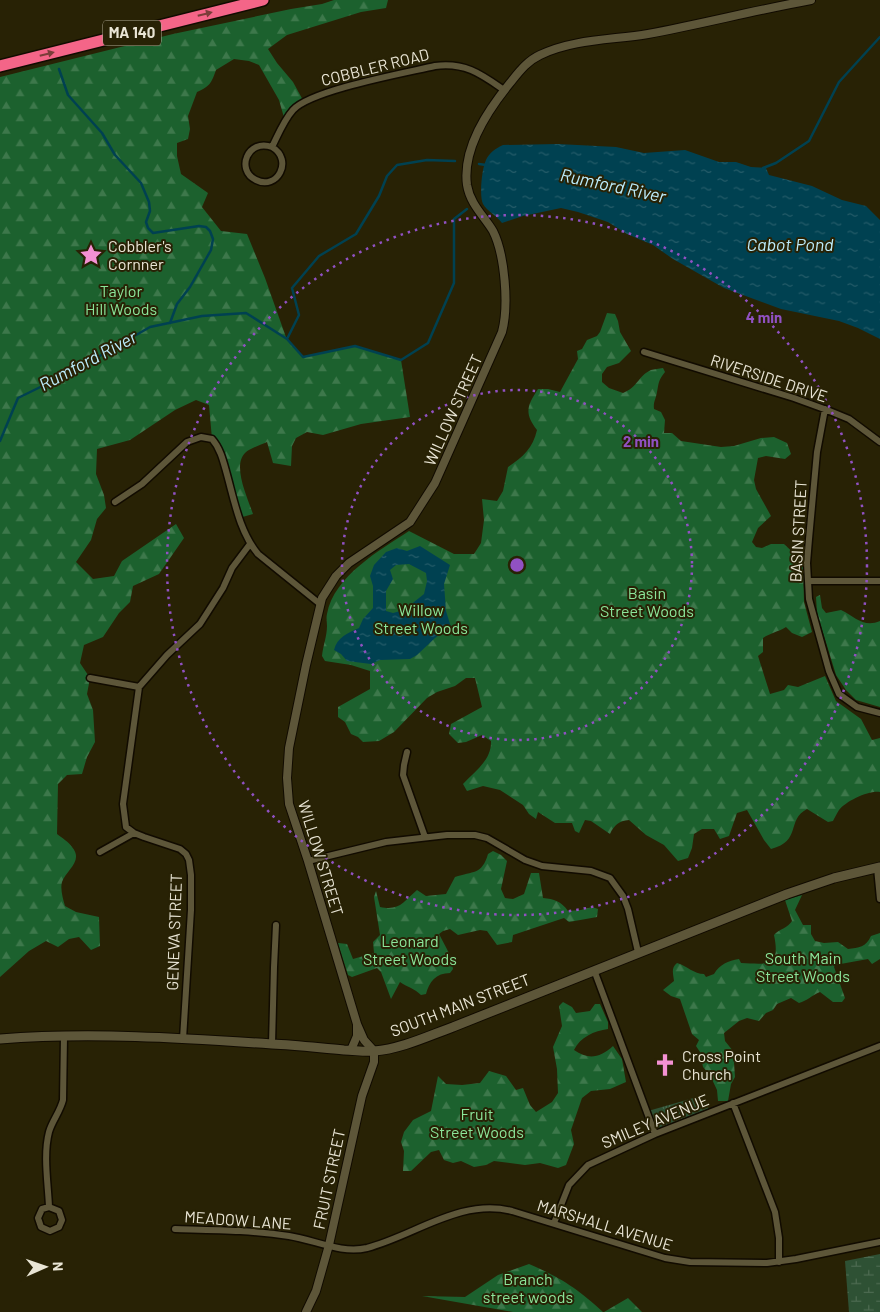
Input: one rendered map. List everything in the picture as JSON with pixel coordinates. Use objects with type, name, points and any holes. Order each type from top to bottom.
[{"type":"highway","name":"MA 140","points":[[0,66],[263,0]]},
{"type":"main road","name":"SOUTH MAIN STREET","points":[[0,1039],[64,1037],[183,1039],[374,1051],[420,1039],[806,887],[879,867]]},
{"type":"street","name":"WILLOW STREET","points":[[374,1051],[364,1040],[357,1024],[289,804],[287,765],[293,726],[322,598],[336,576],[349,564],[410,522],[426,500],[502,332],[506,310],[499,252],[493,232],[472,201],[467,177],[471,150],[481,125],[504,90],[528,62],[557,48],[662,31],[811,0]]},
{"type":"street","name":"COBBLER ROAD","points":[[272,147],[293,109],[304,102],[323,94],[428,68],[448,64],[472,69],[504,90]]},
{"type":"street","points":[[265,145],[272,147],[280,154],[282,169],[273,180],[258,182],[247,172],[245,164],[247,157],[251,150],[257,146],[265,145]]},
{"type":"street","name":"RIVERSIDE DRIVE","points":[[644,352],[825,409],[849,419],[880,442]]},
{"type":"street","name":"BASIN STREET","points":[[825,409],[817,452],[811,510],[808,563],[809,600],[829,671],[839,694],[857,708],[880,713]]},
{"type":"street","points":[[115,502],[142,484],[187,442],[194,438],[212,439],[218,447],[239,518],[250,544],[258,554],[320,604]]},
{"type":"street","points":[[100,852],[134,833],[126,827],[123,804],[139,687],[167,655],[200,624],[232,568],[250,544]]},
{"type":"street","points":[[808,581],[880,581]]},
{"type":"street","points":[[90,678],[139,687]]},
{"type":"street","points":[[407,752],[403,776],[425,838]]},
{"type":"street","name":"GENEVA STREET","points":[[134,833],[180,849],[189,860],[191,910],[183,1039]]},
{"type":"street","points":[[308,861],[386,842],[475,834],[487,838],[518,856],[542,866],[591,871],[610,878],[617,885],[628,908],[638,952]]},
{"type":"street","points":[[879,867],[880,899]]},
{"type":"street","points":[[272,1044],[276,925]]},
{"type":"street","points":[[594,970],[655,1134]]},
{"type":"street","points":[[351,1050],[356,1036],[357,1024]]},
{"type":"street","points":[[49,1207],[47,1146],[51,1127],[63,1100],[64,1037]]},
{"type":"street","name":"SMILEY AVENUE","points":[[554,1223],[569,1185],[588,1165],[655,1134],[880,1046]]},
{"type":"street","name":"FRUIT STREET","points":[[306,1312],[316,1290],[329,1245],[362,1096],[374,1062],[374,1051]]},
{"type":"street","points":[[733,1103],[775,1212],[779,1238],[779,1262]]},
{"type":"street","name":"MARSHALL AVENUE","points":[[329,1245],[343,1249],[366,1248],[456,1213],[472,1209],[501,1208],[677,1261],[719,1263],[779,1262],[880,1242]]},
{"type":"street","name":"MEADOW LANE","points":[[175,1229],[261,1232],[291,1236],[329,1245]]},
{"type":"green space","name":"Taylor Hill Woods","points":[[334,0],[388,0],[386,8],[361,12],[287,35],[268,49],[293,82],[304,102],[285,121],[279,100],[259,65],[249,61],[234,59],[216,70],[210,84],[197,92],[188,116],[190,129],[188,139],[177,143],[177,156],[181,174],[208,193],[202,207],[221,231],[247,234],[287,340],[303,357],[355,346],[401,360],[410,417],[361,424],[323,435],[307,432],[296,438],[292,446],[291,466],[273,463],[267,442],[250,450],[241,459],[240,474],[253,514],[239,518],[212,439],[209,405],[196,400],[175,410],[130,440],[97,449],[96,474],[104,495],[106,508],[97,519],[91,540],[76,562],[93,579],[114,576],[122,561],[176,524],[184,538],[159,574],[133,586],[130,602],[119,613],[103,637],[84,645],[80,663],[90,678],[87,694],[93,710],[95,742],[87,757],[82,774],[67,775],[58,784],[57,834],[71,845],[76,857],[61,885],[65,906],[76,912],[99,917],[100,946],[91,950],[79,937],[69,939],[58,947],[46,941],[29,951],[0,977],[0,77],[173,34]]},
{"type":"green space","name":"Basin Street Woods","points":[[607,313],[615,314],[620,332],[631,351],[619,363],[607,367],[602,374],[602,382],[609,388],[623,393],[632,388],[647,372],[663,368],[665,372],[659,382],[654,409],[661,412],[665,420],[664,433],[672,433],[681,441],[721,447],[774,437],[787,443],[791,454],[785,459],[766,456],[758,458],[754,480],[756,489],[771,516],[758,528],[752,542],[756,547],[762,548],[771,544],[784,544],[803,562],[804,602],[812,632],[802,637],[792,633],[786,627],[768,635],[763,638],[763,652],[758,656],[770,694],[784,690],[788,685],[798,687],[825,676],[836,701],[861,719],[872,740],[880,738],[880,792],[864,794],[847,803],[839,810],[833,821],[828,822],[807,809],[797,819],[787,841],[771,849],[747,810],[737,813],[729,836],[720,839],[714,829],[702,829],[694,834],[688,858],[678,861],[664,845],[646,835],[629,820],[617,824],[610,834],[591,821],[585,820],[579,833],[575,831],[572,823],[555,823],[538,812],[536,819],[529,814],[523,805],[500,790],[483,786],[467,791],[463,784],[486,760],[491,748],[491,741],[482,735],[466,742],[458,743],[449,734],[451,724],[482,707],[475,678],[466,678],[455,686],[437,692],[427,698],[394,732],[379,741],[363,742],[351,734],[345,722],[338,717],[338,707],[370,689],[370,671],[351,665],[325,661],[322,656],[327,630],[327,614],[331,600],[348,576],[360,565],[409,531],[454,554],[474,554],[481,543],[484,520],[482,499],[497,501],[503,491],[508,467],[527,452],[533,442],[537,430],[530,419],[528,409],[534,395],[538,389],[560,392],[578,359],[577,351],[582,349],[587,340],[597,336]]},
{"type":"green space","points":[[820,595],[822,608],[826,613],[841,610],[864,622],[874,623],[880,621],[880,707],[856,700],[846,690],[836,675],[817,613],[816,597]]},
{"type":"green space","name":"Leonard Street Woods","points":[[493,851],[507,861],[501,889],[505,898],[513,899],[524,894],[531,873],[539,873],[543,898],[557,901],[568,911],[592,907],[598,909],[597,917],[569,922],[564,918],[513,935],[512,942],[497,945],[487,931],[480,930],[458,935],[450,929],[443,931],[439,934],[450,955],[453,969],[450,973],[437,976],[429,986],[426,994],[421,995],[400,982],[391,999],[381,972],[377,968],[352,977],[348,975],[338,943],[347,944],[353,959],[374,953],[373,942],[380,935],[374,897],[376,891],[380,907],[387,908],[397,907],[417,890],[426,896],[446,894],[455,877],[480,869],[486,861],[488,854]]},
{"type":"green space","name":"South Main Street Woods","points":[[802,895],[795,910],[803,925],[811,925],[811,934],[815,941],[824,943],[838,942],[848,949],[852,949],[862,946],[867,943],[871,936],[880,933],[880,959],[872,964],[868,959],[835,965],[834,967],[845,998],[842,1002],[833,1002],[820,992],[799,1003],[791,998],[777,1004],[773,1010],[766,1013],[759,1021],[747,1018],[739,1021],[724,1033],[725,1041],[737,1056],[734,1063],[735,1077],[731,1084],[728,1101],[718,1101],[717,1090],[710,1075],[703,1067],[700,1052],[696,1046],[699,1040],[692,1034],[680,999],[671,996],[663,990],[674,981],[673,969],[677,963],[697,973],[704,974],[706,977],[714,974],[725,964],[739,959],[741,963],[758,964],[770,962],[775,953],[774,935],[792,921],[785,900]]},
{"type":"green space","name":"Fruit Street Woods","points":[[563,1002],[572,1007],[576,1013],[590,1011],[595,1004],[600,1004],[608,1022],[608,1029],[588,1035],[574,1050],[584,1055],[594,1056],[603,1053],[613,1046],[622,1059],[626,1082],[610,1089],[591,1091],[582,1098],[571,1130],[574,1144],[566,1165],[558,1168],[540,1163],[525,1165],[494,1161],[486,1165],[474,1167],[461,1161],[453,1163],[444,1160],[439,1150],[431,1152],[411,1171],[403,1171],[404,1151],[401,1142],[404,1132],[413,1120],[431,1111],[438,1076],[446,1084],[462,1085],[480,1083],[489,1071],[506,1076],[516,1090],[523,1088],[530,1105],[536,1112],[552,1102],[558,1093],[557,1069],[553,1047],[562,1026],[559,1006]]},
{"type":"green space","points":[[704,1095],[709,1110],[660,1130],[656,1129],[648,1111]]},
{"type":"green space","points":[[880,1254],[880,1312],[849,1312],[845,1261]]},
{"type":"green space","name":"Branch street woods","points":[[529,1264],[568,1284],[603,1312],[513,1312],[422,1296],[465,1297],[498,1275]]},
{"type":"green space","name":"Branch street woods","points":[[628,1298],[642,1312],[604,1312]]},
{"type":"water","name":"Cabot Pond","points":[[558,144],[616,147],[644,153],[685,150],[719,162],[736,162],[751,167],[766,168],[769,175],[812,186],[842,200],[866,206],[880,220],[880,339],[839,321],[781,309],[724,288],[673,259],[653,245],[627,234],[608,222],[578,212],[561,208],[523,216],[502,223],[485,207],[482,200],[482,175],[489,155],[503,145]]},
{"type":"water","points":[[420,546],[450,565],[444,584],[446,611],[451,627],[410,659],[380,660],[371,664],[347,661],[334,650],[335,646],[340,639],[359,628],[363,619],[373,608],[373,586],[370,576],[374,565],[386,552],[397,548],[407,551]],"holes":[[[409,564],[426,573],[427,581],[424,594],[404,610],[393,613],[386,611],[386,591],[393,579],[390,570],[396,565]]]},
{"type":"waterway","points":[[763,168],[776,163],[809,141],[839,82],[880,37]]},
{"type":"waterway","points":[[59,69],[68,95],[102,133],[115,155],[141,183],[149,202],[150,211],[146,222],[148,228],[153,233],[199,226],[206,227],[210,231],[213,239],[211,250],[190,287],[177,304],[170,323]]},
{"type":"waterway","name":"Rumford River","points":[[287,339],[299,315],[292,288],[319,256],[356,234],[379,196],[387,176],[397,165],[427,160],[455,161]]},
{"type":"waterway","name":"Rumford River","points":[[479,164],[486,165]]},
{"type":"waterway","name":"Rumford River","points":[[0,441],[18,398],[77,369],[150,327],[202,316],[246,313],[287,339],[303,357],[355,346],[401,360],[428,343],[454,283],[454,219],[467,209]]},
{"type":"place","name":"Cobbler's Cornner","points":[[91,255]]},
{"type":"place","name":"Cross Point Church","points":[[665,1065]]},
{"type":"park label","name":"Willow Street Woods","points":[[421,619]]}]
